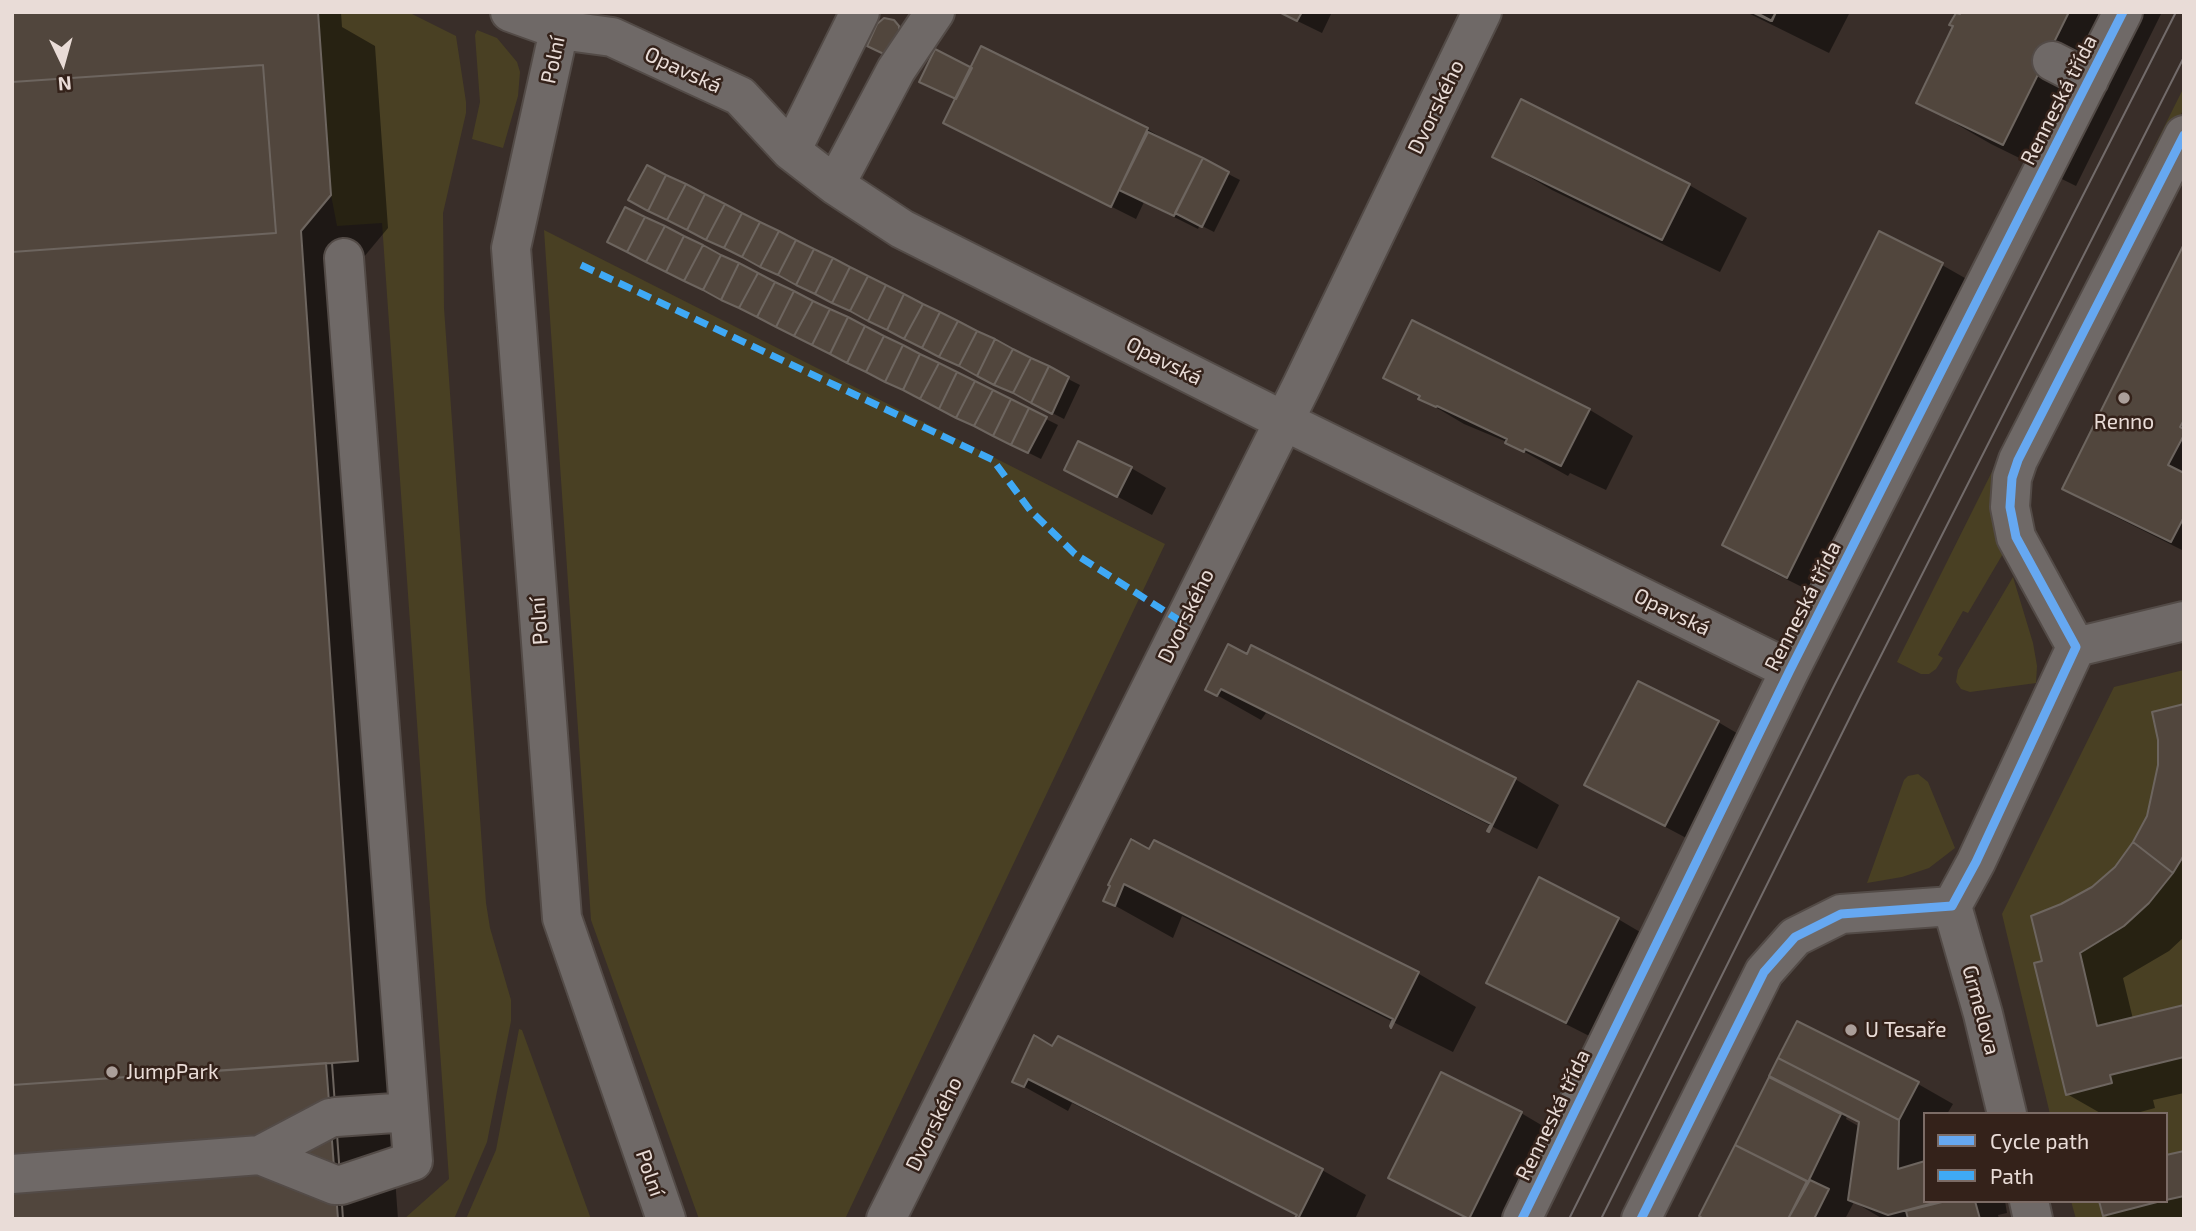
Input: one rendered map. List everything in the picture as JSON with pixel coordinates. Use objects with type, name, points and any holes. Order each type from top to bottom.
[{"type":"street","name":"Opavská","points":[[510,12],[562,21],[612,37],[740,96],[791,151],[835,185],[902,229],[1790,670]]},
{"type":"street","points":[[791,151],[860,12]]},
{"type":"street","points":[[835,185],[896,71],[935,12]]},
{"type":"street","name":"Dvorského","points":[[886,1219],[1284,421],[1482,12]]},
{"type":"street","name":"Renneská třída","points":[[1522,1219],[1790,670],[2123,12]]},
{"type":"street","name":"Polní","points":[[562,21],[511,248],[562,918],[666,1219]]},
{"type":"street","points":[[2052,61],[2089,80]]},
{"type":"street","points":[[2076,647],[2016,537],[2010,508],[2012,478],[2018,460],[2184,135]]},
{"type":"street","points":[[260,1155],[338,1185],[413,1161],[344,258]]},
{"type":"street","points":[[2076,647],[2184,621]]},
{"type":"street","points":[[1641,1219],[1764,972],[1795,937],[1841,914],[1952,906],[1976,862],[2076,647]]},
{"type":"street","name":"Grmelova","points":[[1952,906],[1983,1014],[2007,1112]]},
{"type":"street","points":[[12,1174],[260,1155],[333,1117],[409,1112]]},
{"type":"shaded area","points":[[318,12],[408,12],[456,36],[466,102],[466,113],[443,213],[444,308],[486,903],[490,928],[511,1000],[511,1021],[487,1142],[454,1219],[404,1219],[449,1179],[382,223],[337,226],[331,195]]},
{"type":"shaded area","points":[[477,30],[497,38],[517,62],[520,72],[518,96],[503,148],[472,139],[480,102],[475,35]]},
{"type":"shaded area","points":[[2184,87],[2184,108],[2004,471],[2004,552],[1968,613],[1963,611],[1938,655],[1943,658],[1936,669],[1929,674],[1921,674],[1897,662]]},
{"type":"shaded area","points":[[544,230],[1165,544],[845,1219],[699,1219],[591,920]]},
{"type":"shaded area","points":[[2013,577],[2033,643],[2037,666],[2036,683],[1970,692],[1961,689],[1956,682],[1958,670]]},
{"type":"shaded area","points":[[2184,670],[2184,1219],[2076,1219],[2072,1203],[2168,1203],[2168,1112],[2050,1112],[2002,914],[2114,687]]},
{"type":"shaded area","points":[[1918,774],[1928,782],[1955,848],[1929,868],[1902,877],[1867,883],[1904,780],[1908,776]]},
{"type":"shaded area","points":[[519,1029],[522,1030],[591,1219],[466,1219],[496,1150]]},
{"type":"building","points":[[12,12],[318,12],[331,195],[301,231],[358,1061],[332,1063],[343,1219],[338,1219],[326,1063],[12,1085],[12,252],[276,233],[263,65],[12,82]]},
{"type":"building","points":[[1279,12],[1302,12],[1297,21]]},
{"type":"building","points":[[1752,12],[1776,12],[1771,21]]},
{"type":"building","points":[[1755,12],[1776,12],[1772,21]]},
{"type":"building","points":[[2069,12],[2003,145],[1916,103],[1953,26],[1949,25],[1956,13]]},
{"type":"building","points":[[884,18],[894,20],[899,26],[899,35],[888,56],[867,46],[877,24]]},
{"type":"building","points":[[981,46],[1148,128],[1111,207],[943,123]]},
{"type":"building","points":[[935,49],[972,68],[956,99],[919,82]]},
{"type":"building","points":[[263,65],[276,233],[12,252],[12,82]]},
{"type":"building","points":[[1521,99],[1690,184],[1662,240],[1492,157]]},
{"type":"building","points":[[1148,132],[1203,158],[1174,216],[1119,190]]},
{"type":"building","points":[[1203,158],[1229,172],[1202,227],[1175,213]]},
{"type":"building","points":[[647,165],[666,175],[648,211],[628,200]]},
{"type":"building","points":[[666,175],[686,184],[667,220],[648,211]]},
{"type":"building","points":[[686,184],[705,194],[687,230],[667,220]]},
{"type":"building","points":[[705,194],[725,204],[706,240],[687,230]]},
{"type":"building","points":[[725,204],[742,213],[724,248],[706,240]]},
{"type":"building","points":[[625,207],[645,217],[627,252],[607,242]]},
{"type":"building","points":[[742,213],[760,222],[742,257],[724,248]]},
{"type":"building","points":[[645,217],[665,226],[646,262],[627,252]]},
{"type":"building","points":[[760,222],[779,231],[760,267],[742,257]]},
{"type":"building","points":[[665,226],[684,236],[666,272],[646,262]]},
{"type":"building","points":[[779,231],[796,240],[778,275],[760,267]]},
{"type":"building","points":[[1879,231],[1943,263],[1787,578],[1722,545]]},
{"type":"building","points":[[684,236],[703,245],[684,281],[666,272]]},
{"type":"building","points":[[796,240],[814,249],[796,285],[778,275]]},
{"type":"building","points":[[2184,244],[2184,420],[2180,427],[2184,429],[2184,435],[2168,465],[2184,473],[2184,517],[2171,542],[2062,489]]},
{"type":"building","points":[[703,245],[721,255],[703,290],[684,281]]},
{"type":"building","points":[[814,249],[833,258],[815,294],[796,285]]},
{"type":"building","points":[[721,255],[739,263],[721,300],[703,290]]},
{"type":"building","points":[[833,258],[850,267],[832,303],[815,294]]},
{"type":"building","points":[[739,263],[758,273],[739,308],[721,300]]},
{"type":"building","points":[[850,267],[868,276],[850,311],[832,303]]},
{"type":"building","points":[[758,273],[775,282],[757,317],[739,308]]},
{"type":"building","points":[[868,276],[886,285],[868,321],[850,311]]},
{"type":"building","points":[[775,282],[794,291],[776,327],[757,317]]},
{"type":"building","points":[[886,285],[904,294],[887,330],[868,321]]},
{"type":"building","points":[[794,291],[813,301],[794,336],[776,327]]},
{"type":"building","points":[[904,294],[923,304],[904,339],[887,330]]},
{"type":"building","points":[[813,301],[830,309],[812,345],[794,336]]},
{"type":"building","points":[[923,304],[940,312],[922,348],[904,339]]},
{"type":"building","points":[[830,309],[848,317],[830,354],[812,345]]},
{"type":"building","points":[[940,312],[958,321],[939,357],[922,348]]},
{"type":"building","points":[[848,317],[865,326],[847,363],[830,354]]},
{"type":"building","points":[[1412,320],[1590,409],[1561,466],[1505,443],[1507,439],[1418,399],[1420,396],[1383,378]]},
{"type":"building","points":[[958,321],[977,331],[959,366],[939,357]]},
{"type":"building","points":[[865,326],[884,336],[866,372],[847,363]]},
{"type":"building","points":[[977,331],[995,339],[977,376],[959,366]]},
{"type":"building","points":[[884,336],[903,345],[885,382],[866,372]]},
{"type":"building","points":[[995,339],[1013,349],[994,385],[977,376]]},
{"type":"building","points":[[903,345],[920,354],[903,390],[885,382]]},
{"type":"building","points":[[1013,349],[1031,358],[1013,393],[994,385]]},
{"type":"building","points":[[920,354],[939,363],[920,399],[903,390]]},
{"type":"building","points":[[1031,358],[1049,366],[1031,403],[1013,393]]},
{"type":"building","points":[[939,363],[957,372],[939,409],[920,399]]},
{"type":"building","points":[[1049,366],[1069,377],[1052,414],[1031,403]]},
{"type":"building","points":[[957,372],[975,381],[956,418],[939,409]]},
{"type":"building","points":[[975,381],[993,390],[974,426],[956,418]]},
{"type":"building","points":[[993,390],[1011,399],[993,436],[974,426]]},
{"type":"building","points":[[1011,399],[1029,408],[1011,445],[993,436]]},
{"type":"building","points":[[1029,408],[1047,417],[1028,453],[1011,445]]},
{"type":"building","points":[[1078,441],[1132,467],[1117,497],[1064,470]]},
{"type":"building","points":[[1228,644],[1247,654],[1251,645],[1516,778],[1489,832],[1487,831],[1491,824],[1221,689],[1217,696],[1205,690]]},
{"type":"building","points":[[1638,681],[1719,721],[1665,826],[1584,785]]},
{"type":"building","points":[[2184,704],[2184,855],[2173,873],[2133,842],[2147,816],[2158,765],[2158,740],[2152,712]]},
{"type":"building","points":[[1131,839],[1149,849],[1154,840],[1419,972],[1391,1028],[1393,1019],[1124,884],[1115,906],[1103,901]]},
{"type":"building","points":[[2133,842],[2173,873],[2149,903],[2124,926],[2080,953],[2097,1026],[2184,1005],[2184,1057],[2110,1075],[2112,1083],[2066,1095],[2034,963],[2042,961],[2031,916],[2092,887],[2115,867]]},
{"type":"building","points":[[1539,877],[1619,918],[1566,1023],[1486,983]]},
{"type":"building","points":[[1797,1021],[1919,1082],[1899,1120],[1778,1058]]},
{"type":"building","points":[[1034,1035],[1052,1046],[1058,1036],[1323,1169],[1298,1219],[1294,1219],[1297,1215],[1028,1079],[1024,1087],[1012,1082]]},
{"type":"building","points":[[1778,1058],[1899,1120],[1898,1169],[1923,1162],[1923,1203],[1933,1203],[1888,1215],[1848,1200],[1859,1122],[1769,1076]]},
{"type":"building","points":[[332,1063],[343,1219],[12,1219],[12,1085]]},
{"type":"building","points":[[1441,1072],[1522,1112],[1469,1219],[1388,1178]]},
{"type":"building","points":[[1769,1077],[1841,1114],[1808,1182],[1735,1145]]},
{"type":"building","points":[[1735,1145],[1807,1181],[1788,1219],[1704,1219],[1699,1216]]},
{"type":"building","points":[[2184,1151],[2184,1196],[2168,1200],[2168,1155]]},
{"type":"building","points":[[1810,1180],[1829,1189],[1814,1219],[1788,1219]]},
{"type":"building","points":[[1938,1203],[1976,1203],[1980,1219],[1908,1219],[1906,1211]]},
{"type":"building","points":[[2100,1203],[2153,1203],[2103,1216]]},
{"type":"tram line","points":[[1569,1219],[1834,686],[2176,12]]},
{"type":"tram line","points":[[1601,1219],[1860,697],[2184,57]]},
{"type":"marked path","points":[[581,265],[993,460],[1030,510],[1075,554],[1182,622]]},
{"type":"cycle path","points":[[1522,1219],[1790,670],[2123,12]]},
{"type":"cycle path","points":[[1641,1219],[1764,972],[1795,937],[1841,914],[1952,906],[1976,862],[2076,647],[2016,537],[2010,507],[2012,478],[2018,460],[2184,135]]},
{"type":"place","name":"Renno","points":[[2124,398]]},
{"type":"place","name":"U Tesaře","points":[[1851,1030]]},
{"type":"place","name":"JumpPark","points":[[112,1072]]}]
